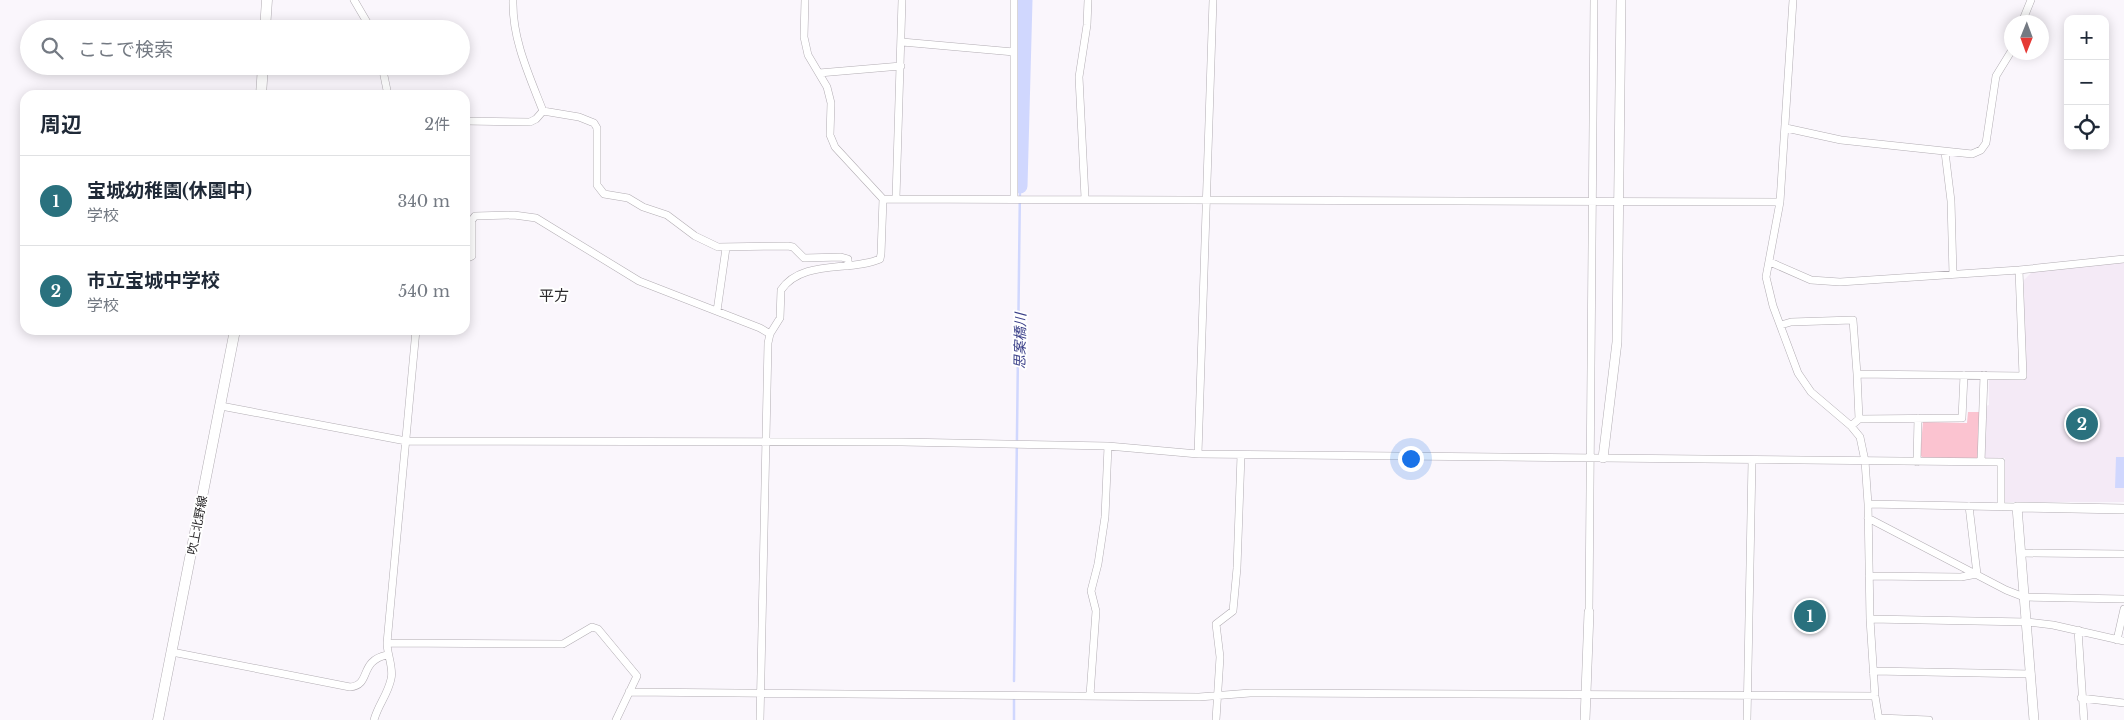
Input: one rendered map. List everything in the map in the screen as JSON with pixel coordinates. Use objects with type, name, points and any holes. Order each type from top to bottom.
[{"type":"main road","points":[[266,20],[267,0]]},
{"type":"main road","points":[[261,90],[262,75]]},
{"type":"main road","name":"吹上北野線","points":[[158,720],[234,335]]},
{"type":"street","points":[[354,0],[366,20]]},
{"type":"street","points":[[513,0],[515,27],[522,57],[543,111]]},
{"type":"street","points":[[760,720],[770,334],[780,318],[780,299],[783,286],[801,275],[823,268],[859,266],[880,259],[883,199],[834,147],[830,135],[831,103],[827,87],[808,55],[804,37],[805,0]]},
{"type":"street","points":[[896,198],[902,0]]},
{"type":"street","points":[[1014,0],[1015,198]]},
{"type":"street","points":[[1085,198],[1079,77],[1087,25],[1088,0]]},
{"type":"street","points":[[1198,454],[1213,0]]},
{"type":"street","points":[[1585,720],[1589,612],[1594,0]]},
{"type":"street","points":[[1603,458],[1617,342],[1621,0]]},
{"type":"street","points":[[1793,0],[1780,202],[1767,270],[1768,286],[1793,363],[1805,384],[1828,409],[1851,426],[1860,437],[1865,461],[1868,504],[1870,619],[1875,696],[1879,719],[1929,720]]},
{"type":"street","points":[[2025,15],[2031,0]]},
{"type":"street","points":[[902,42],[1014,52]]},
{"type":"street","points":[[1786,128],[1841,140],[1972,154],[1981,150],[1986,143],[1996,76],[2006,60]]},
{"type":"street","points":[[819,72],[901,66]]},
{"type":"street","points":[[384,75],[387,90]]},
{"type":"street","points":[[470,121],[530,122],[536,119],[543,111]]},
{"type":"street","points":[[543,111],[580,117],[594,123],[597,128],[597,185],[604,194],[628,198],[643,207],[667,215],[695,236],[718,247],[788,246],[793,247],[804,258],[841,257],[848,259],[848,266]]},
{"type":"street","points":[[1945,152],[1951,201],[1953,275]]},
{"type":"street","points":[[883,199],[1085,198],[1592,203],[1780,202]]},
{"type":"street","points":[[470,257],[472,256],[472,220],[475,216],[530,216],[639,281],[770,334]]},
{"type":"street","points":[[717,311],[726,248]]},
{"type":"street","points":[[1770,262],[1802,277],[1840,282],[2019,270],[2124,259]]},
{"type":"street","points":[[1857,374],[2023,376],[2019,270]]},
{"type":"street","points":[[1781,325],[1791,322],[1852,320],[1859,419]]},
{"type":"street","points":[[374,720],[377,708],[386,694],[392,677],[387,655],[387,643],[416,335]]},
{"type":"street","points":[[1851,426],[1859,419],[1962,418],[1964,375]]},
{"type":"street","points":[[1981,462],[1984,375]]},
{"type":"street","points":[[221,406],[406,441],[902,442],[1108,446],[1198,454],[1241,455],[2002,462],[2001,507]]},
{"type":"street","points":[[1917,462],[1918,418]]},
{"type":"street","points":[[1090,694],[1096,611],[1090,590],[1103,532],[1108,446]]},
{"type":"street","points":[[1216,720],[1220,657],[1216,624],[1233,611],[1237,568],[1241,455]]},
{"type":"street","points":[[1747,720],[1752,460]]},
{"type":"street","points":[[1868,504],[2124,509]]},
{"type":"street","points":[[1969,506],[1977,574]]},
{"type":"street","points":[[2017,507],[2034,720]]},
{"type":"street","points":[[1868,518],[2024,597],[2124,599]]},
{"type":"street","points":[[2021,553],[2124,554]]},
{"type":"street","points":[[1869,576],[1961,577],[1977,574]]},
{"type":"street","points":[[1870,619],[2027,622],[2078,630],[2120,640],[2124,609]]},
{"type":"street","points":[[387,643],[563,644],[592,627],[598,630],[637,676],[616,720]]},
{"type":"street","points":[[2078,630],[2081,698],[2084,720]]},
{"type":"street","points":[[172,652],[350,687],[357,686],[362,681],[370,663],[375,657],[387,655]]},
{"type":"street","points":[[1873,671],[2031,674]]},
{"type":"street","points":[[629,692],[1875,696]]},
{"type":"street","points":[[2081,698],[2124,704]]},
{"type":"shaded area","points":[[2124,261],[2124,502],[2005,502],[2005,458],[1984,458],[1986,406],[1989,405],[1989,379],[2026,379],[2022,340],[2024,280],[2033,271]]},
{"type":"shaded area","points":[[1968,412],[1980,412],[1979,459],[1924,459],[1920,455],[1923,422],[1967,423]]},
{"type":"water","points":[[2116,457],[2124,457],[2124,488],[2115,488]]},
{"type":"waterway","name":"思案橋川","points":[[1020,186],[1025,0]]},
{"type":"waterway","name":"思案橋川","points":[[1014,681],[1020,186]]},
{"type":"waterway","name":"思案橋川","points":[[1014,697],[1014,720]]},
{"type":"place","name":"市立宝城中学校","points":[[2082,424]]},
{"type":"place","name":"宝城幼稚園(休園中)","points":[[1810,616]]},
{"type":"district","name":"平方","points":[[554,295]]}]
